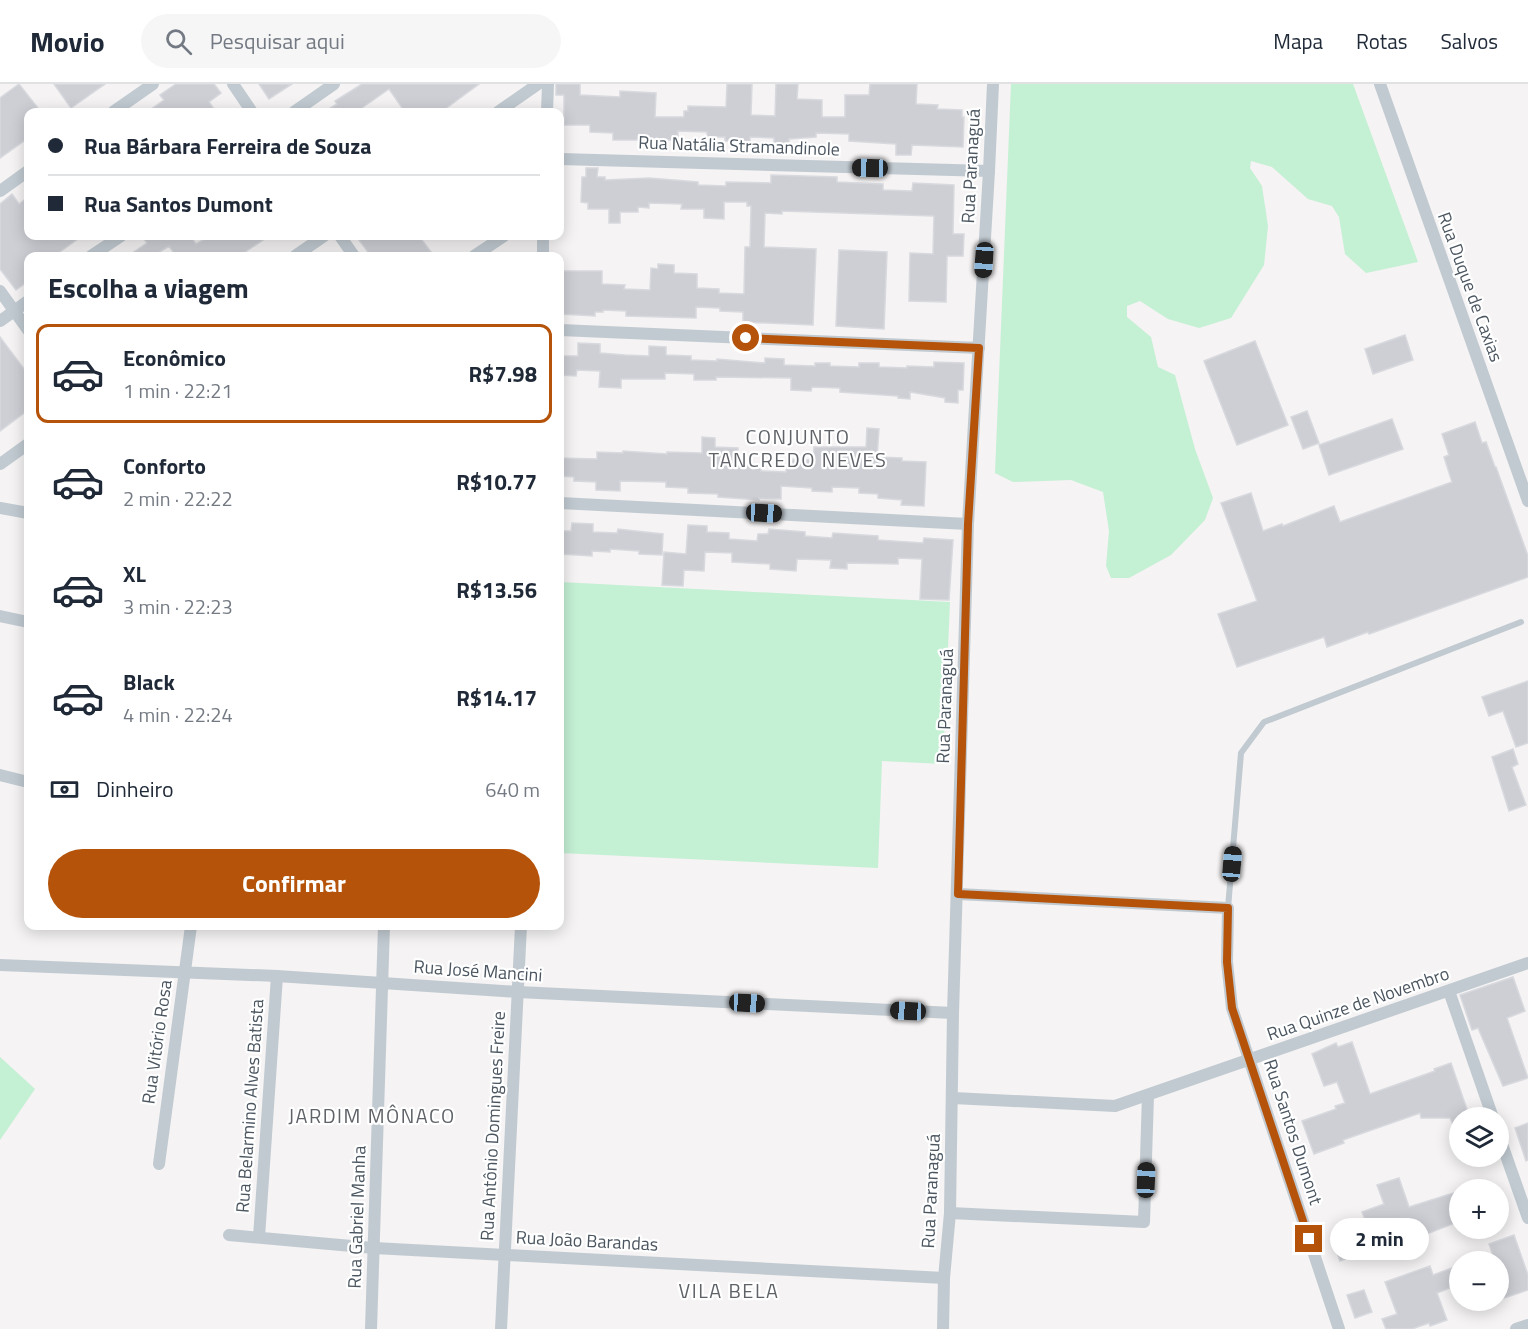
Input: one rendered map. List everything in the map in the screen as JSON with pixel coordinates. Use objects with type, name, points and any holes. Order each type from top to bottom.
[{"type":"street","points":[[119,108],[153,84]]},
{"type":"street","points":[[233,84],[249,108]]},
{"type":"street","points":[[300,108],[334,84]]},
{"type":"street","points":[[504,108],[538,84]]},
{"type":"street","points":[[547,108],[548,84]]},
{"type":"street","name":"Rua Paranaguá","points":[[943,1329],[944,1278],[950,1214],[953,1013],[968,524],[990,171],[993,84]]},
{"type":"street","name":"Rua Duque de Caxias","points":[[1380,84],[1528,501]]},
{"type":"street","name":"Rua Natália Stramandinole","points":[[564,159],[990,171]]},
{"type":"street","points":[[0,191],[24,174]]},
{"type":"street","points":[[97,252],[115,240]]},
{"type":"street","points":[[300,252],[318,240]]},
{"type":"street","points":[[480,252],[498,240]]},
{"type":"street","points":[[0,291],[24,325]]},
{"type":"street","points":[[0,321],[24,304]]},
{"type":"street","points":[[564,330],[979,348]]},
{"type":"street","points":[[0,464],[24,447]]},
{"type":"street","points":[[564,503],[968,524]]},
{"type":"street","points":[[0,508],[24,512]]},
{"type":"street","points":[[0,616],[24,621]]},
{"type":"street","points":[[0,775],[24,781]]},
{"type":"street","points":[[958,894],[1228,908]]},
{"type":"street","name":"Rua Santos Dumont","points":[[1228,908],[1227,962],[1232,1008],[1339,1329]]},
{"type":"street","name":"Rua Vitório Rosa","points":[[159,1164],[190,930]]},
{"type":"street","name":"Rua Gabriel Manha","points":[[371,1329],[384,930]]},
{"type":"street","name":"Rua Antônio Domingues Freire","points":[[501,1329],[521,930]]},
{"type":"street","name":"Rua Quinze de Novembro","points":[[953,1098],[1115,1106],[1528,963]]},
{"type":"street","name":"Rua José Mancini","points":[[0,965],[277,976],[518,992],[953,1013]]},
{"type":"street","name":"Rua Belarmino Alves Batista","points":[[259,1238],[277,976]]},
{"type":"street","points":[[1449,991],[1489,1107]]},
{"type":"street","points":[[950,1214],[1144,1222],[1148,1095]]},
{"type":"street","points":[[1509,1164],[1528,1218]]},
{"type":"street","name":"Rua João Barandas","points":[[229,1235],[374,1248],[944,1278]]},
{"type":"street","points":[[1516,1329],[1528,1325]]},
{"type":"lane","points":[[1228,908],[1241,753],[1264,722],[1521,622]]},
{"type":"green space","points":[[1011,84],[1353,84],[1418,262],[1366,273],[1345,254],[1339,217],[1332,206],[1308,199],[1272,167],[1251,161],[1250,168],[1262,186],[1268,226],[1264,265],[1231,318],[1199,328],[1168,319],[1140,301],[1127,306],[1127,317],[1151,337],[1158,367],[1175,375],[1195,449],[1213,498],[1205,520],[1171,555],[1129,578],[1111,578],[1106,566],[1109,531],[1103,492],[1071,480],[1013,482],[995,473]]},
{"type":"green space","points":[[564,582],[950,602],[943,764],[882,761],[878,868],[564,853]]},
{"type":"green space","points":[[0,1057],[35,1089],[0,1140]]},
{"type":"building","points":[[19,84],[38,108],[24,108],[24,141],[0,158],[0,98]]},
{"type":"building","points":[[54,84],[105,84],[71,108]]},
{"type":"building","points":[[176,84],[214,84],[221,93],[209,102],[213,108],[153,108],[164,100],[160,95]]},
{"type":"building","points":[[259,84],[292,84],[269,99]]},
{"type":"building","points":[[362,84],[479,84],[446,108],[402,108],[389,89],[362,108],[330,108],[337,104],[335,101]]},
{"type":"building","points":[[556,84],[580,84],[580,95],[620,97],[620,91],[656,93],[655,117],[684,117],[684,111],[688,111],[688,106],[726,107],[727,84],[752,84],[751,115],[775,116],[776,84],[798,84],[797,99],[822,100],[822,117],[845,117],[845,95],[869,95],[870,84],[917,84],[916,104],[938,105],[937,109],[962,110],[962,117],[964,117],[963,147],[912,145],[911,155],[896,155],[896,144],[849,141],[849,134],[816,133],[816,137],[789,139],[789,148],[774,147],[774,138],[750,137],[750,141],[725,141],[725,137],[707,137],[707,132],[678,131],[678,140],[613,140],[613,133],[590,132],[590,125],[564,125],[564,95],[556,95]]},
{"type":"building","points":[[586,168],[598,168],[597,177],[605,177],[605,180],[649,178],[698,182],[698,185],[726,186],[726,182],[771,183],[771,175],[837,177],[837,182],[883,184],[883,190],[912,191],[913,183],[954,185],[953,234],[964,234],[963,256],[947,256],[946,302],[909,301],[910,253],[933,254],[934,216],[782,211],[782,214],[765,213],[764,247],[816,249],[813,325],[743,322],[743,312],[720,311],[720,308],[696,307],[696,318],[626,316],[626,311],[603,310],[603,312],[595,312],[595,316],[564,314],[564,271],[602,271],[602,284],[625,285],[624,289],[650,290],[651,268],[658,269],[658,264],[674,265],[674,273],[697,274],[697,288],[719,289],[719,293],[744,294],[745,247],[750,247],[751,206],[747,206],[747,202],[724,202],[724,219],[704,218],[704,209],[681,209],[682,204],[649,203],[649,208],[638,207],[638,212],[620,212],[620,223],[609,223],[609,209],[588,209],[588,203],[581,202],[582,177],[586,177]]},
{"type":"building","points":[[12,194],[19,204],[24,200],[24,240],[76,240],[60,252],[24,252],[24,284],[16,290],[0,269],[0,204]]},
{"type":"building","points":[[145,240],[193,240],[196,244],[203,240],[263,240],[245,252],[173,252],[169,246],[159,252],[134,252],[147,243]]},
{"type":"building","points":[[359,240],[422,240],[431,252],[368,252]]},
{"type":"building","points":[[839,250],[887,252],[884,329],[836,326]]},
{"type":"building","points":[[1405,335],[1413,360],[1373,374],[1365,349]]},
{"type":"building","points":[[0,337],[24,369],[24,413],[0,431]]},
{"type":"building","points":[[1255,341],[1288,425],[1237,445],[1204,361]]},
{"type":"building","points":[[578,343],[600,344],[600,353],[649,356],[649,346],[666,347],[666,355],[691,356],[691,360],[717,361],[717,359],[765,363],[765,358],[784,359],[784,365],[815,366],[815,363],[830,363],[830,366],[859,367],[859,363],[879,363],[879,367],[907,368],[907,366],[934,367],[934,362],[964,363],[963,390],[958,390],[958,403],[945,402],[945,398],[910,392],[910,399],[840,392],[840,388],[812,387],[811,391],[791,390],[791,378],[716,377],[716,380],[694,380],[694,374],[665,373],[665,379],[621,379],[621,388],[599,387],[600,371],[577,370],[576,376],[564,375],[564,356],[578,356]]},
{"type":"building","points":[[1307,411],[1319,443],[1303,449],[1291,417]]},
{"type":"building","points":[[1392,419],[1403,449],[1329,475],[1319,445]]},
{"type":"building","points":[[1475,422],[1482,443],[1486,442],[1496,467],[1528,556],[1528,577],[1327,647],[1324,637],[1237,667],[1218,614],[1257,601],[1221,503],[1251,493],[1263,531],[1282,524],[1283,526],[1334,506],[1340,522],[1452,482],[1444,457],[1449,455],[1442,434]]},
{"type":"building","points":[[867,428],[879,429],[877,457],[926,462],[924,506],[901,505],[902,500],[878,498],[878,494],[859,493],[859,488],[832,487],[832,492],[781,486],[781,499],[759,498],[759,500],[718,497],[718,494],[688,493],[688,488],[666,487],[666,482],[620,481],[620,491],[596,490],[596,482],[574,481],[574,477],[564,476],[564,458],[597,459],[597,452],[623,453],[623,451],[667,454],[667,452],[702,453],[702,437],[715,438],[715,447],[738,448],[737,465],[761,466],[761,471],[786,472],[787,459],[813,460],[814,447],[866,447]]},
{"type":"building","points":[[572,523],[593,524],[593,532],[617,533],[618,529],[663,534],[662,555],[610,549],[610,552],[592,551],[592,556],[564,554],[564,531],[571,531]]},
{"type":"building","points":[[688,525],[707,526],[707,532],[729,533],[729,539],[757,541],[758,534],[768,534],[769,529],[805,532],[805,536],[832,538],[833,533],[878,536],[878,540],[923,543],[924,538],[953,540],[949,600],[920,599],[922,559],[898,558],[898,564],[847,563],[847,569],[830,568],[831,560],[797,559],[796,571],[770,569],[770,564],[732,562],[732,553],[705,552],[704,571],[684,570],[683,586],[662,585],[664,552],[686,554]]},
{"type":"building","points":[[1528,681],[1528,743],[1516,747],[1503,711],[1489,716],[1482,697]]},
{"type":"building","points":[[1513,749],[1518,764],[1512,767],[1526,805],[1509,811],[1492,757]]},
{"type":"building","points":[[1513,977],[1525,1011],[1507,1018],[1528,1078],[1503,1086],[1478,1028],[1472,1030],[1460,995]]},
{"type":"building","points":[[1352,1042],[1370,1094],[1451,1063],[1466,1107],[1449,1107],[1449,1118],[1421,1118],[1420,1113],[1343,1140],[1344,1143],[1314,1154],[1302,1121],[1336,1109],[1335,1106],[1345,1103],[1337,1082],[1324,1086],[1312,1054],[1336,1043],[1338,1047]]},
{"type":"building","points":[[1528,1123],[1528,1160],[1526,1161],[1515,1128]]},
{"type":"building","points":[[1399,1178],[1409,1207],[1449,1194],[1449,1225],[1419,1237],[1415,1224],[1361,1243],[1364,1252],[1340,1261],[1331,1236],[1366,1222],[1362,1212],[1384,1204],[1377,1185]]},
{"type":"building","points":[[1514,1235],[1528,1275],[1528,1290],[1509,1296],[1509,1251],[1491,1251],[1489,1244],[1509,1239]]},
{"type":"building","points":[[1430,1266],[1433,1275],[1449,1269],[1449,1288],[1437,1293],[1447,1320],[1412,1329],[1386,1329],[1382,1319],[1397,1314],[1385,1282]]},
{"type":"building","points":[[1364,1290],[1372,1312],[1355,1318],[1347,1295]]},
{"type":"district","name":"CONJUNTO TANCREDO NEVES","points":[[798,448]]},
{"type":"district","name":"JARDIM MÔNACO","points":[[372,1116]]},
{"type":"district","name":"VILA BELA","points":[[729,1291]]},
{"type":"route","points":[[746,338],[979,348],[968,524],[958,894],[1228,908],[1227,962],[1232,1008],[1309,1239]]}]
